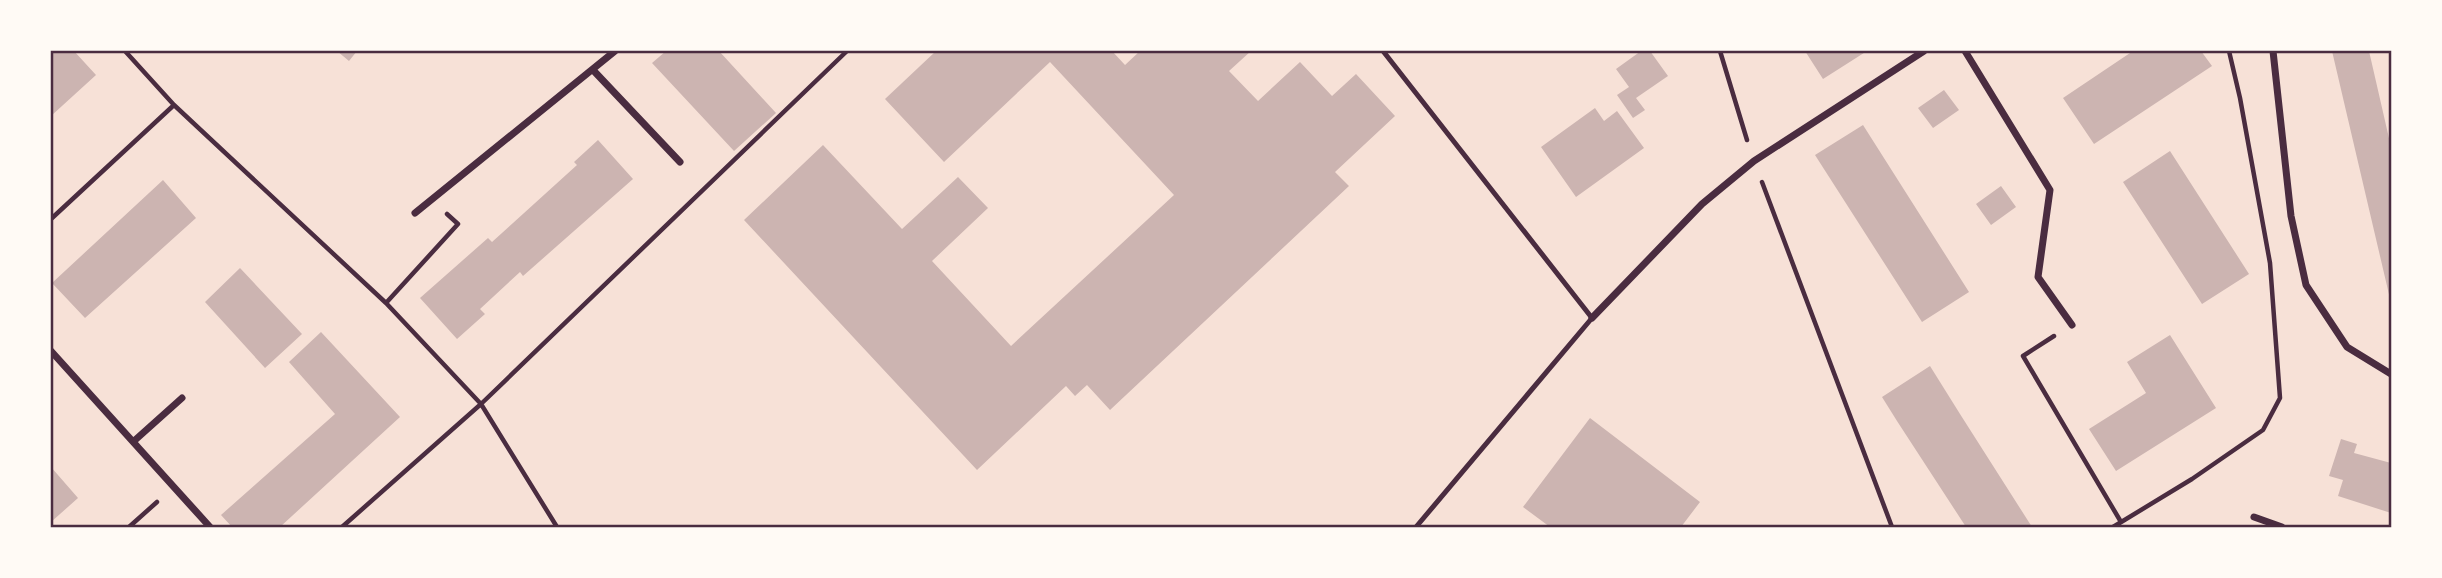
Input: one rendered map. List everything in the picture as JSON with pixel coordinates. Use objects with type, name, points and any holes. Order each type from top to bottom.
[{"type":"street","points":[[415,213],[615,51]]},
{"type":"street","points":[[1592,317],[1702,204],[1754,161],[1924,51]]},
{"type":"street","points":[[1965,51],[2050,190],[2038,277],[2071,326]]},
{"type":"street","points":[[2273,51],[2291,216],[2306,285],[2347,347],[2391,374]]},
{"type":"street","points":[[593,71],[680,162]]},
{"type":"street","points":[[51,351],[210,527]]},
{"type":"street","points":[[134,441],[182,398]]},
{"type":"street","points":[[2253,517],[2282,527]]},
{"type":"lane","points":[[1383,51],[1592,317],[1416,527]]},
{"type":"path","points":[[125,51],[174,105],[386,303],[481,404],[556,527]]},
{"type":"path","points":[[342,527],[481,404],[847,51]]},
{"type":"path","points":[[1720,51],[1754,161],[1892,527]]},
{"type":"path","points":[[2113,527],[2192,479],[2263,430],[2280,398],[2270,263],[2229,51]]},
{"type":"path","points":[[51,219],[174,105]]},
{"type":"path","points":[[386,303],[458,225],[431,200]]},
{"type":"path","points":[[2071,326],[2022,356],[2121,522]]},
{"type":"path","points":[[129,527],[173,487]]},
{"type":"building","points":[[51,51],[74,51],[96,75],[51,116]]},
{"type":"building","points":[[337,51],[357,51],[349,61]]},
{"type":"building","points":[[666,51],[719,51],[776,113],[734,151],[652,63]]},
{"type":"building","points":[[936,51],[1112,51],[1125,65],[1140,51],[1251,51],[1229,71],[1258,101],[1300,62],[1332,96],[1356,74],[1395,116],[1335,172],[1349,186],[1110,410],[1087,385],[1075,396],[1066,386],[977,470],[744,220],[823,145],[902,229],[958,177],[988,208],[932,261],[1011,346],[1174,195],[1050,62],[944,162],[885,99]]},
{"type":"building","points":[[1641,51],[1650,51],[1668,76],[1636,98],[1645,110],[1633,118],[1617,95],[1629,87],[1616,69]]},
{"type":"building","points":[[1805,51],[1867,51],[1823,79]]},
{"type":"building","points":[[2133,51],[2201,51],[2212,66],[2094,144],[2063,98]]},
{"type":"building","points":[[2332,51],[2369,51],[2391,147],[2391,303]]},
{"type":"building","points":[[1944,90],[1959,110],[1933,128],[1918,108]]},
{"type":"building","points":[[1595,108],[1604,121],[1617,111],[1644,148],[1576,197],[1541,147]]},
{"type":"building","points":[[1863,125],[1969,292],[1922,322],[1815,155]]},
{"type":"building","points":[[598,140],[633,179],[523,276],[520,272],[480,309],[485,314],[457,339],[420,298],[488,238],[492,242],[577,165],[574,162]]},
{"type":"building","points":[[2170,151],[2249,274],[2202,304],[2123,182]]},
{"type":"building","points":[[163,180],[196,218],[85,318],[52,283]]},
{"type":"building","points":[[2001,186],[2016,207],[1991,225],[1976,204]]},
{"type":"building","points":[[240,268],[302,334],[265,368],[205,302]]},
{"type":"building","points":[[321,332],[400,417],[280,527],[232,527],[221,515],[335,414],[289,362]]},
{"type":"building","points":[[2170,335],[2216,408],[2116,471],[2089,429],[2146,393],[2127,362]]},
{"type":"building","points":[[1930,366],[2032,527],[1966,527],[1897,421],[1882,397]]},
{"type":"building","points":[[1590,418],[1700,502],[1681,527],[1550,527],[1523,507]]},
{"type":"building","points":[[2341,439],[2357,444],[2354,453],[2391,463],[2391,513],[2338,496],[2343,480],[2329,476]]},
{"type":"building","points":[[51,467],[78,498],[51,522]]}]
